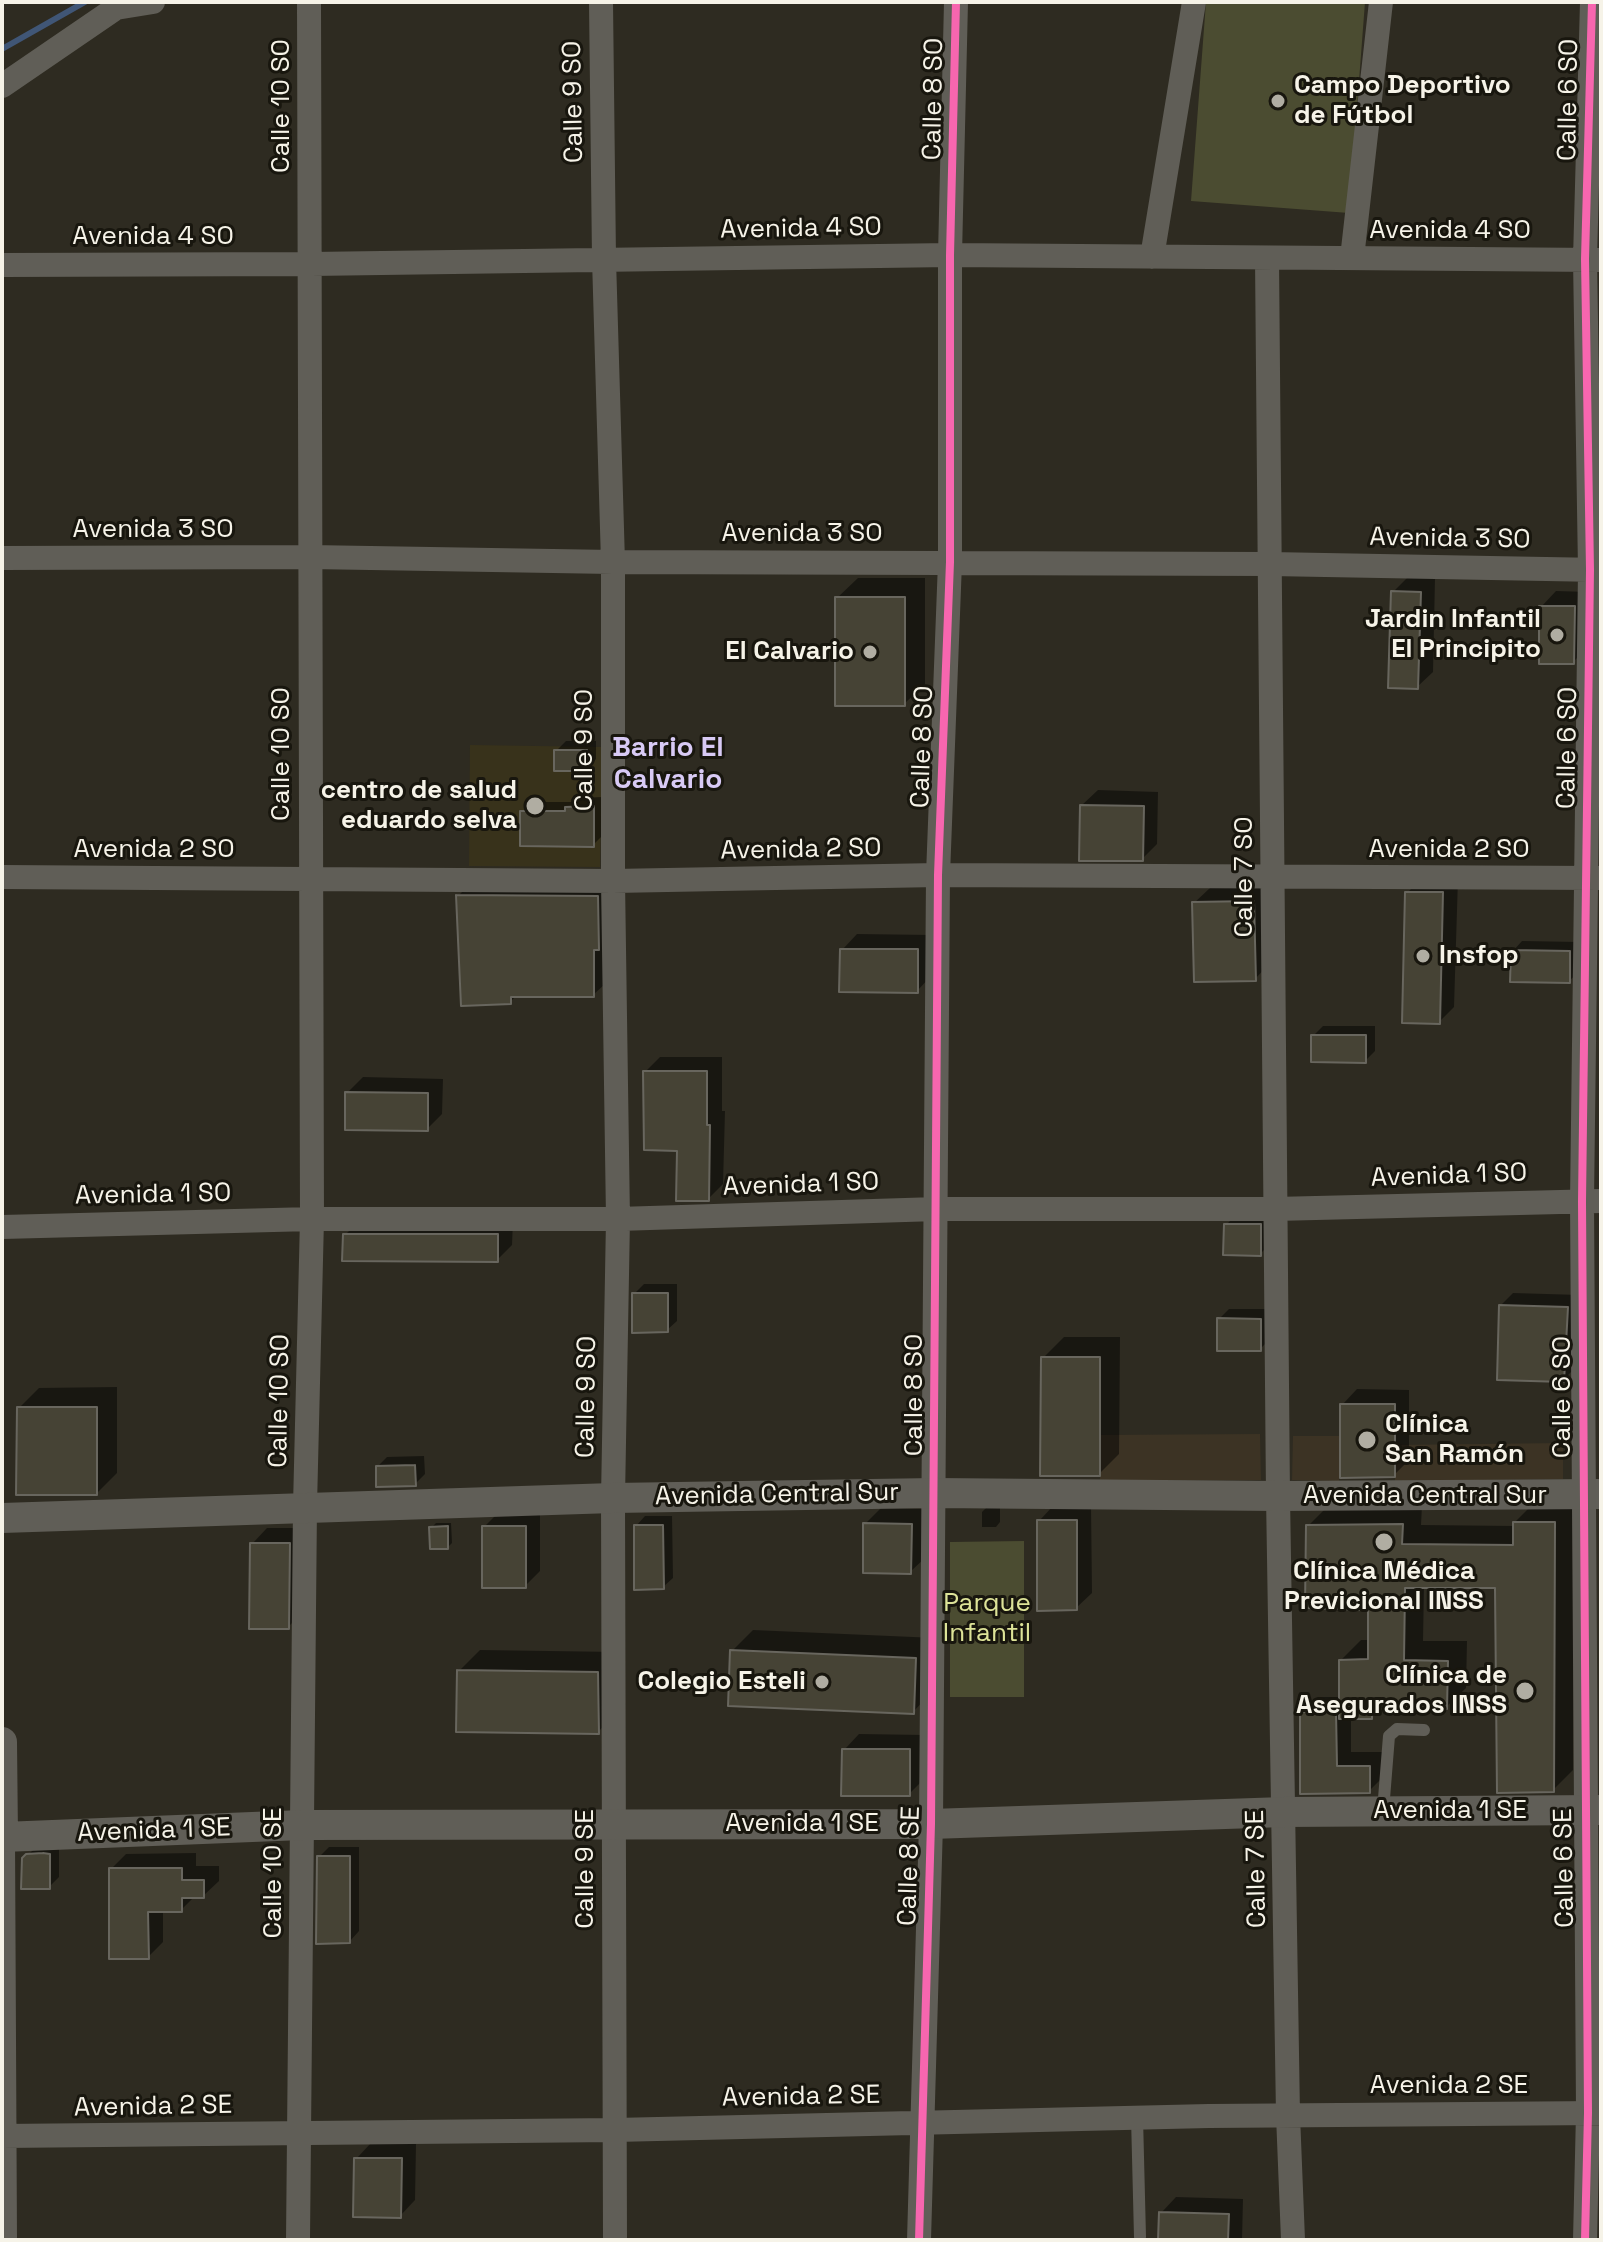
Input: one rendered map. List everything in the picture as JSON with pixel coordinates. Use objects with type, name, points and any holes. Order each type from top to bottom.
[{"type":"street","points":[[2,86],[116,8],[153,2]]},
{"type":"street","name":"Calle 10 SO","points":[[305,1506],[312,1219],[309,2]]},
{"type":"street","name":"Calle 9 SO","points":[[601,2],[604,259],[613,562],[613,881],[618,1219],[613,1498]]},
{"type":"street","name":"Calle 8 SO","points":[[935,1493],[938,875],[950,562],[950,255],[956,2]]},
{"type":"street","points":[[1152,257],[1194,2]]},
{"type":"street","points":[[1352,258],[1381,2]]},
{"type":"street","name":"Calle 6 SO","points":[[1592,2],[1596,570],[1592,1495]]},
{"type":"street","name":"Avenida 4 SO","points":[[2,265],[950,255],[1593,260]]},
{"type":"street","name":"Calle 7 SO","points":[[1267,258],[1278,1496]]},
{"type":"street","name":"Avenida 3 SO","points":[[2,558],[310,557],[613,562],[1270,564],[1596,570]]},
{"type":"street","name":"Avenida 2 SO","points":[[2,877],[613,881],[938,875],[1594,878]]},
{"type":"street","name":"Avenida 1 SO","points":[[2,1227],[312,1219],[618,1219],[937,1209],[1275,1209],[1591,1201]]},
{"type":"street","name":"Avenida Central Sur","points":[[2,1518],[305,1506],[935,1493],[1592,1495]]},
{"type":"street","name":"Calle 8 SE","points":[[919,2240],[931,1824],[935,1493]]},
{"type":"street","name":"Calle 6 SE","points":[[1585,2240],[1594,2113],[1592,1495]]},
{"type":"street","name":"Calle 7 SE","points":[[1278,1496],[1288,2115],[1293,2240]]},
{"type":"street","name":"Calle 9 SE","points":[[613,1498],[615,2240]]},
{"type":"street","name":"Calle 10 SE","points":[[298,2240],[305,1506]]},
{"type":"street","points":[[2,1742],[5,2240]]},
{"type":"street","name":"Avenida 1 SE","points":[[3,1837],[302,1825],[931,1824],[1284,1812],[1592,1810]]},
{"type":"street","name":"Avenida 2 SE","points":[[3,2136],[615,2130],[1137,2117],[1594,2113]]},
{"type":"lane","points":[[1383,1811],[1389,1736],[1397,1729],[1424,1730]]},
{"type":"lane","points":[[1137,2117],[1140,2237]]},
{"type":"shaded area","name":"centro de salud eduardo selva","points":[[470,745],[602,747],[600,867],[469,866]]},
{"type":"shaded area","points":[[1260,1434],[1261,1480],[1100,1481],[1100,1435]]},
{"type":"shaded area","points":[[1293,1436],[1340,1436],[1339,1481],[1292,1480]]},
{"type":"shaded area","points":[[1563,1443],[1563,1479],[1395,1481],[1394,1445]]},
{"type":"green space","name":"Campo Deportivo de Fútbol","points":[[1206,2],[1365,2],[1349,213],[1191,201]]},
{"type":"green space","name":"Parque Infantil","points":[[1024,1541],[1024,1697],[950,1697],[950,1542]]},
{"type":"building","points":[[1391,591],[1421,592],[1418,689],[1388,688]]},
{"type":"building","name":"El Calvario","points":[[835,597],[905,597],[905,706],[835,706]]},
{"type":"building","name":"Jardin Infantil El Principito","points":[[1539,606],[1575,606],[1574,664],[1539,664]]},
{"type":"building","points":[[554,750],[587,750],[587,771],[554,771]]},
{"type":"building","points":[[1080,805],[1144,806],[1143,861],[1079,861]]},
{"type":"building","points":[[594,806],[594,847],[520,846],[520,811],[565,811],[565,807]]},
{"type":"building","name":"Insfop","points":[[1405,892],[1443,892],[1440,1024],[1402,1023]]},
{"type":"building","points":[[456,895],[598,896],[599,950],[594,950],[594,997],[511,997],[511,1004],[461,1006]]},
{"type":"building","points":[[1254,901],[1256,981],[1194,982],[1192,902]]},
{"type":"building","points":[[840,949],[918,949],[918,993],[839,992]]},
{"type":"building","points":[[1511,950],[1570,951],[1570,983],[1510,982]]},
{"type":"building","points":[[1311,1035],[1366,1035],[1366,1063],[1311,1062]]},
{"type":"building","points":[[643,1071],[707,1071],[709,1201],[676,1201],[677,1151],[644,1150]]},
{"type":"building","points":[[345,1092],[428,1093],[428,1131],[345,1130]]},
{"type":"building","points":[[1224,1224],[1261,1224],[1261,1256],[1223,1255]]},
{"type":"building","points":[[343,1234],[498,1234],[498,1262],[342,1261]]},
{"type":"building","points":[[632,1293],[668,1293],[668,1332],[632,1333]]},
{"type":"building","points":[[1499,1305],[1568,1307],[1564,1382],[1497,1380]]},
{"type":"building","points":[[1217,1318],[1261,1319],[1261,1351],[1217,1351]]},
{"type":"building","points":[[1041,1357],[1100,1357],[1100,1476],[1040,1476]]},
{"type":"building","name":"Clínica San Ramón","points":[[1340,1404],[1395,1404],[1395,1477],[1340,1478]]},
{"type":"building","points":[[17,1407],[97,1407],[97,1495],[16,1495]]},
{"type":"building","points":[[415,1465],[416,1486],[376,1487],[376,1466]]},
{"type":"building","points":[[1037,1520],[1077,1520],[1077,1610],[1037,1611]]},
{"type":"building","points":[[1513,1522],[1555,1522],[1554,1792],[1497,1793],[1495,1588],[1405,1588],[1404,1660],[1448,1661],[1447,1709],[1372,1709],[1372,1719],[1339,1719],[1339,1660],[1368,1659],[1368,1610],[1305,1608],[1306,1525],[1403,1524],[1402,1544],[1513,1545]]},
{"type":"building","points":[[863,1523],[912,1524],[911,1574],[863,1573]]},
{"type":"building","points":[[634,1525],[663,1525],[664,1589],[634,1590]]},
{"type":"building","points":[[448,1526],[448,1549],[430,1549],[429,1527]]},
{"type":"building","points":[[482,1526],[526,1526],[526,1588],[482,1588]]},
{"type":"building","points":[[250,1543],[290,1543],[289,1629],[249,1629]]},
{"type":"building","name":"Colegio Esteli","points":[[730,1650],[916,1658],[914,1714],[728,1706]]},
{"type":"building","points":[[457,1670],[598,1672],[599,1734],[456,1732]]},
{"type":"building","points":[[1336,1711],[1337,1766],[1370,1766],[1370,1793],[1300,1794],[1300,1712]]},
{"type":"building","points":[[842,1749],[910,1749],[910,1796],[841,1796]]},
{"type":"building","points":[[26,1854],[50,1854],[50,1889],[21,1889],[22,1858]]},
{"type":"building","points":[[317,1856],[350,1856],[350,1943],[316,1944]]},
{"type":"building","points":[[109,1868],[182,1868],[182,1880],[204,1880],[204,1898],[182,1898],[182,1912],[148,1912],[149,1959],[109,1959]]},
{"type":"building","points":[[354,2158],[402,2158],[401,2218],[353,2217]]},
{"type":"building","points":[[1159,2212],[1229,2214],[1228,2240],[1158,2240]]},
{"type":"waterway","points":[[2,49],[85,2]]},
{"type":"cycle path","points":[[919,2240],[931,1824],[938,875],[950,562],[950,255],[956,2]]},
{"type":"cycle path","points":[[1585,2240],[1588,2113],[1582,1201],[1590,570],[1585,259],[1592,2]]},
{"type":"place","name":"Campo Deportivo de Fútbol","points":[[1278,101]]},
{"type":"place","name":"Jardin Infantil El Principito","points":[[1557,635]]},
{"type":"place","name":"El Calvario","points":[[870,652]]},
{"type":"place","name":"centro de salud eduardo selva","points":[[535,806]]},
{"type":"place","name":"Insfop","points":[[1423,956]]},
{"type":"place","name":"Clínica San Ramón","points":[[1367,1440]]},
{"type":"place","name":"Clínica Médica Previcional INSS","points":[[1384,1542]]},
{"type":"place","name":"Colegio Esteli","points":[[822,1682]]},
{"type":"place","name":"Clínica de Asegurados INSS","points":[[1525,1691]]},
{"type":"district","name":"Barrio El Calvario","points":[[668,764]]}]
